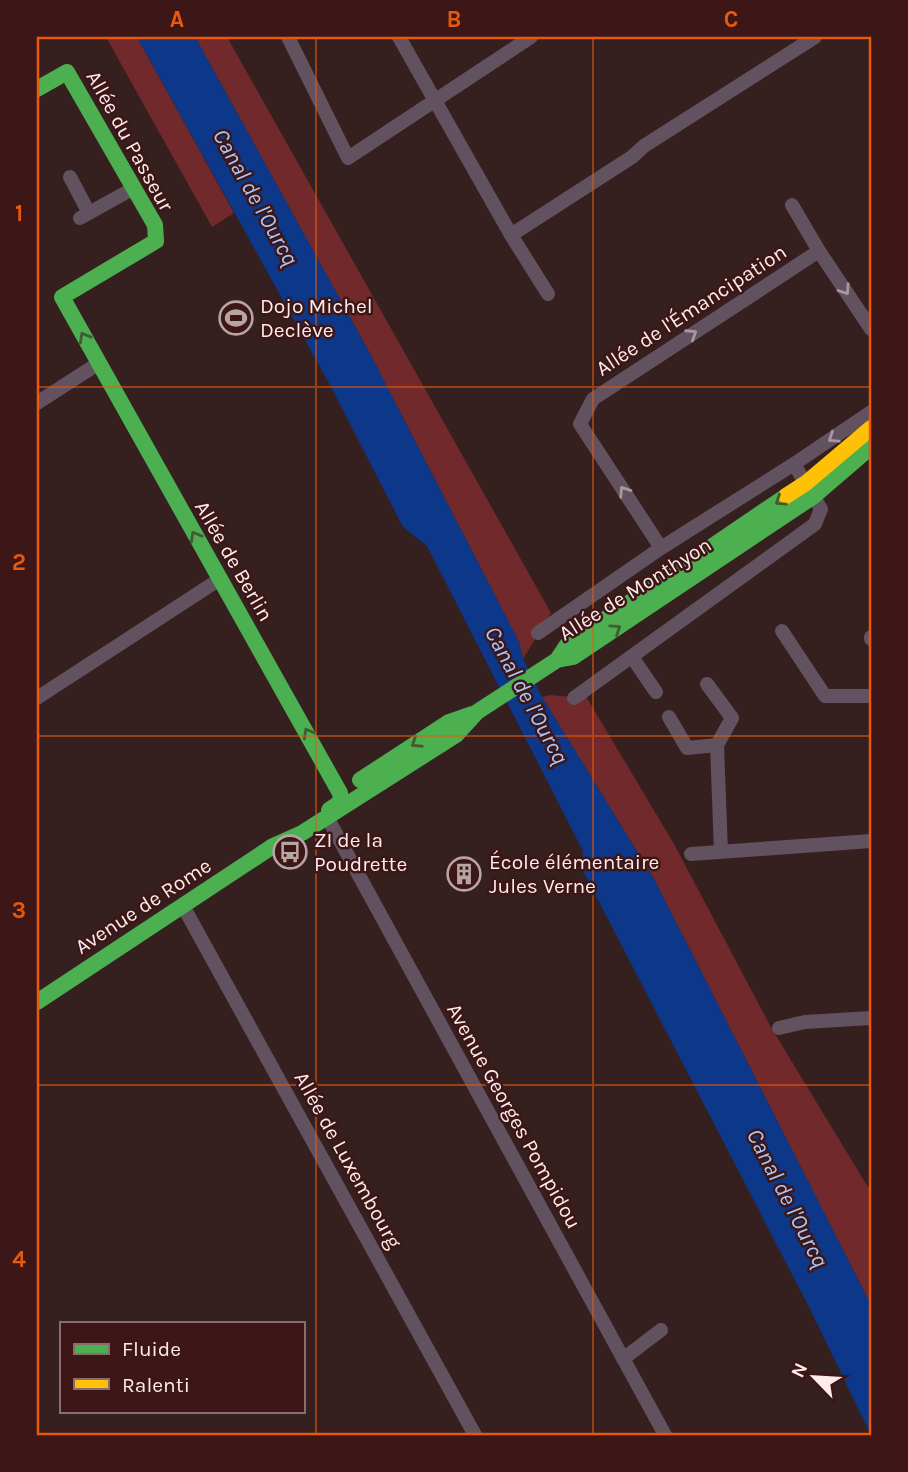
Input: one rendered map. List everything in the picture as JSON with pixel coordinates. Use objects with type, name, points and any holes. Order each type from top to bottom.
[{"type":"street","points":[[288,37],[348,158],[531,37]]},
{"type":"street","points":[[399,37],[511,235],[548,294]]},
{"type":"street","points":[[511,235],[815,37]]},
{"type":"street","name":"Allée du Passeur","points":[[37,89],[67,72],[155,225],[156,241],[62,297]]},
{"type":"street","points":[[70,177],[84,216],[134,188]]},
{"type":"street","name":"Allée de l'Émancipation","points":[[792,205],[871,329]]},
{"type":"street","name":"Allée de l'Émancipation","points":[[661,548],[580,424],[593,399],[819,251]]},
{"type":"street","name":"Allée de Berlin","points":[[62,297],[340,793]]},
{"type":"street","points":[[37,403],[99,363]]},
{"type":"street","name":"Allée de Monthyon","points":[[538,633],[661,548],[871,412]]},
{"type":"street","name":"Allée de Monthyon","points":[[810,490],[871,428]]},
{"type":"street","name":"Allée de Monthyon","points":[[481,709],[557,660],[567,645],[810,490],[871,447]]},
{"type":"street","points":[[574,698],[815,524],[821,509],[794,464]]},
{"type":"street","points":[[37,698],[219,579]]},
{"type":"street","points":[[782,631],[825,696],[871,696]]},
{"type":"street","points":[[632,657],[656,692]]},
{"type":"street","points":[[707,684],[732,718],[717,745],[721,852]]},
{"type":"street","name":"Avenue de Rome","points":[[273,846],[304,816],[449,722],[481,709]]},
{"type":"street","name":"Avenue de Rome","points":[[39,996],[273,846],[302,833],[456,734],[481,709]]},
{"type":"street","points":[[669,718],[687,748],[717,745]]},
{"type":"street","points":[[302,833],[309,822],[341,802],[340,793]]},
{"type":"street","name":"Avenue Georges Pompidou","points":[[327,817],[665,1435]]},
{"type":"street","points":[[691,854],[871,841]]},
{"type":"street","name":"Allée de Luxembourg","points":[[183,906],[475,1435]]},
{"type":"street","points":[[779,1028],[805,1022],[871,1018]]},
{"type":"street","points":[[623,1359],[661,1330]]},
{"type":"shaded area","points":[[106,37],[137,37],[234,213],[212,227]]},
{"type":"shaded area","points":[[195,37],[227,37],[551,613],[523,659],[519,642],[368,350]]},
{"type":"shaded area","points":[[550,695],[587,698],[674,844],[772,1029],[871,1192],[871,1305],[654,879],[542,697]]},
{"type":"water","name":"Canal de l'Ourcq","points":[[137,37],[195,37],[368,350],[519,642],[523,659],[542,697],[654,879],[871,1305],[871,1435],[811,1311],[582,869],[583,851],[427,546],[403,527],[330,385]]},
{"type":"traffic: fast","points":[[37,89],[67,72],[155,225],[156,241],[62,297],[340,793],[341,802],[329,810]]},
{"type":"traffic: fast","points":[[557,660],[573,657],[814,496],[871,447]]},
{"type":"traffic: fast","points":[[37,1002],[273,846],[302,833],[456,735],[477,712],[557,660],[567,645],[786,496]]},
{"type":"traffic: fast","points":[[360,780],[449,722],[472,714]]},
{"type":"traffic: slow","points":[[786,496],[806,483],[871,428]]},
{"type":"place","name":"Dojo Michel Declève","points":[[236,318]]},
{"type":"place","name":"ZI de la Poudrette","points":[[290,852]]},
{"type":"place","name":"École élémentaire Jules Verne","points":[[464,874]]}]
